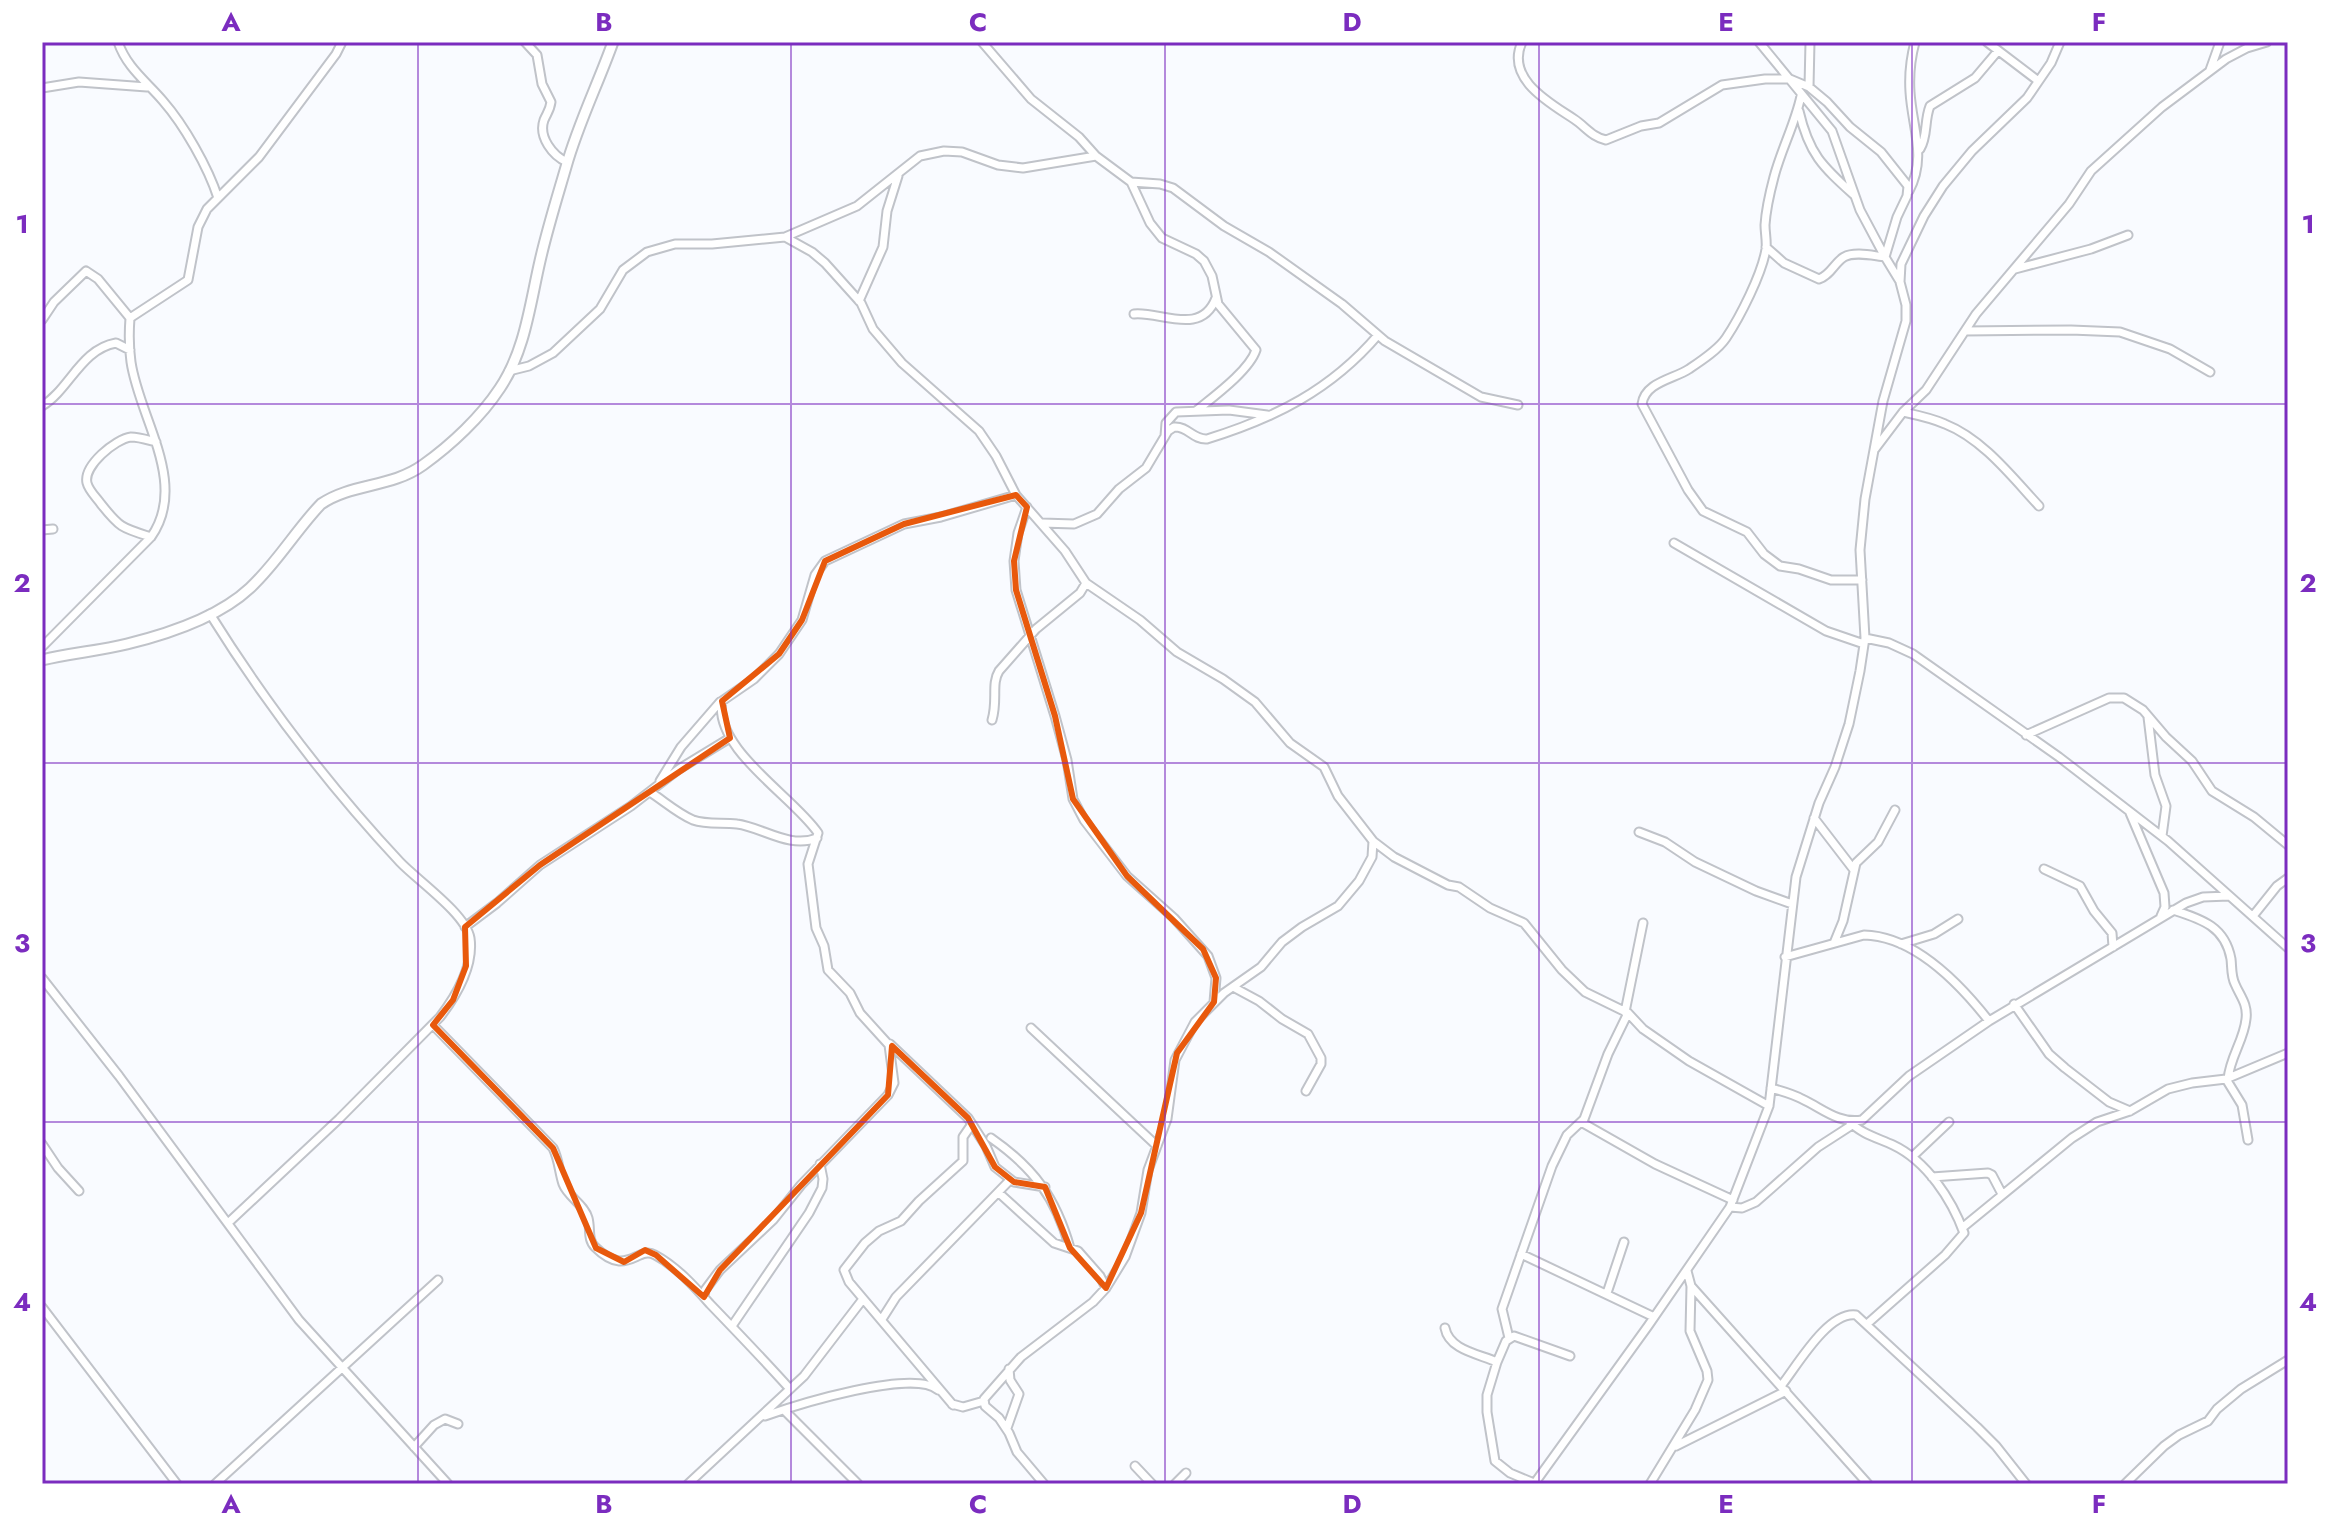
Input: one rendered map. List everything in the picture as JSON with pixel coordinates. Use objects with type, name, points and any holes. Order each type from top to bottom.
[{"type":"street","points":[[118,42],[132,69],[184,129],[218,198]]},
{"type":"street","points":[[130,318],[188,280],[198,227],[207,209],[259,157],[342,42]]},
{"type":"street","points":[[525,42],[537,55],[542,84],[551,102],[543,121],[544,134],[554,154],[567,162]]},
{"type":"street","points":[[42,660],[128,644],[210,614],[238,598],[260,579],[321,504],[334,495],[398,479],[433,457],[493,398],[521,345],[567,162],[613,42]]},
{"type":"street","points":[[982,42],[1031,99],[1131,182],[1150,223],[1162,238],[1204,261],[1212,276],[1216,298],[1225,314],[1256,350],[1235,377],[1196,411]]},
{"type":"street","points":[[1522,42],[1518,59],[1529,86],[1592,135],[1606,140],[1641,126],[1659,123],[1722,85],[1790,79],[1809,87],[1881,152],[1909,191]]},
{"type":"street","points":[[1809,87],[1810,42]]},
{"type":"street","points":[[1885,257],[1897,217],[1916,173],[1919,152],[1910,92],[1915,42]]},
{"type":"street","points":[[1987,42],[2037,80]]},
{"type":"street","points":[[1900,282],[1905,254],[1943,186],[1972,151],[2027,98],[2051,63],[2060,42]]},
{"type":"street","points":[[2209,73],[2220,42]]},
{"type":"street","points":[[1872,452],[1903,412],[1926,390],[1965,331],[2069,204],[2091,171],[2162,107],[2247,48],[2267,42]]},
{"type":"street","points":[[1643,923],[1626,1012],[1581,1122],[1567,1135],[1552,1166],[1502,1309],[1509,1338],[1497,1362],[1486,1401],[1495,1461],[1510,1473],[1534,1484],[1732,1203],[1769,1106],[1792,904],[1804,848],[1849,724],[1864,641],[1860,550],[1872,452],[1906,321],[1906,305],[1900,282],[1855,196],[1832,131],[1801,96],[1764,44]]},
{"type":"street","points":[[1919,152],[1925,141],[1925,124],[1930,106],[1975,78],[1997,52]]},
{"type":"street","points":[[42,88],[79,82],[147,87]]},
{"type":"street","points":[[1801,96],[1774,175],[1765,222],[1766,247],[1761,269],[1723,342],[1688,370],[1645,393],[1642,404],[1688,490],[1703,511],[1747,532],[1764,554],[1780,566],[1831,580],[1862,580]]},
{"type":"street","points":[[1798,110],[1811,150],[1855,196]]},
{"type":"street","points":[[509,371],[529,366],[553,353],[600,309],[623,270],[647,252],[675,244],[785,237],[857,206],[920,156],[944,151],[962,152],[1008,168],[1052,165],[1096,156]]},
{"type":"street","points":[[859,301],[883,247],[887,211],[899,173]]},
{"type":"street","points":[[1131,182],[1173,188],[1224,226],[1269,252],[1342,304],[1378,335],[1481,397],[1518,405]]},
{"type":"street","points":[[2013,269],[2091,249],[2128,235]]},
{"type":"street","points":[[785,237],[825,263],[859,301],[873,329],[902,363],[979,431],[1016,495],[1065,551],[1086,583],[1140,620],[1177,652],[1255,702],[1290,743],[1324,767],[1338,796],[1373,841],[1394,857],[1448,885],[1459,887],[1490,908],[1524,923],[1585,992],[1626,1012],[1643,1029],[1680,1055],[1769,1106]]},
{"type":"street","points":[[1766,247],[1784,263],[1819,279],[1828,275],[1849,255],[1885,257]]},
{"type":"street","points":[[42,320],[54,302],[86,271],[98,279],[130,318],[131,364],[156,442],[166,499],[163,517],[151,537],[42,647]]},
{"type":"street","points":[[1134,314],[1173,321],[1198,317],[1210,310],[1216,298]]},
{"type":"street","points":[[1965,331],[2120,332],[2170,349],[2210,372]]},
{"type":"street","points":[[1042,523],[1074,524],[1097,514],[1119,489],[1146,468],[1168,431],[1174,427],[1184,428],[1197,438],[1207,439],[1301,401],[1332,381],[1378,335]]},
{"type":"street","points":[[42,406],[53,398],[81,364],[105,346],[116,343],[130,350]]},
{"type":"street","points":[[1165,439],[1166,423],[1172,414],[1229,410],[1269,416]]},
{"type":"street","points":[[1903,412],[1932,419],[1959,431],[1984,450],[2039,506]]},
{"type":"street","points":[[151,537],[134,532],[111,519],[89,488],[87,475],[91,467],[121,441],[135,437],[156,442]]},
{"type":"street","points":[[654,789],[681,747],[722,701],[754,679],[779,654],[802,620],[815,575],[825,561],[904,524],[941,517],[1016,495]]},
{"type":"street","points":[[1027,507],[1018,533],[1014,579],[1067,760],[1073,799],[1084,820],[1127,876],[1174,918],[1208,956],[1216,978],[1214,1002]]},
{"type":"street","points":[[42,530],[53,529]]},
{"type":"street","points":[[1674,543],[1826,631],[1864,641],[1889,643],[1913,654],[2162,836],[2288,948]]},
{"type":"street","points":[[992,720],[997,699],[995,678],[1029,637],[1080,593],[1086,583]]},
{"type":"street","points":[[210,614],[252,678],[318,765],[375,835],[465,927],[470,937],[466,966],[453,1000],[433,1025],[228,1223]]},
{"type":"street","points":[[2026,735],[2109,698],[2124,698],[2148,716],[2192,761],[2212,791],[2254,817],[2288,845]]},
{"type":"street","points":[[722,701],[721,711],[730,738],[818,833],[808,864],[808,878],[816,928],[824,946],[828,970],[850,993],[860,1013],[972,1124],[986,1146],[990,1161],[1010,1180],[1045,1187]]},
{"type":"street","points":[[2148,716],[2155,775],[2166,806],[2162,836]]},
{"type":"street","points":[[465,927],[540,865],[730,738]]},
{"type":"street","points":[[654,789],[681,813],[701,823],[738,824],[770,836],[806,841],[817,838]]},
{"type":"street","points":[[1834,943],[1843,921],[1854,870],[1862,854],[1884,833],[1895,810]]},
{"type":"street","points":[[2129,811],[2164,893],[2165,907],[2161,918]]},
{"type":"street","points":[[1814,818],[1854,870]]},
{"type":"street","points":[[1639,832],[1665,842],[1695,862],[1756,891],[1792,904]]},
{"type":"street","points":[[763,1416],[867,1388],[914,1381],[931,1384],[953,1405],[963,1407],[984,1401],[1009,1369],[1093,1302],[1106,1288],[1133,1238],[1142,1209],[1146,1177],[1167,1119],[1177,1053],[1195,1022],[1214,1002],[1261,967],[1293,933],[1338,906],[1359,881],[1372,857],[1373,841]]},
{"type":"street","points":[[2044,869],[2080,886],[2094,911],[2112,933],[2113,947]]},
{"type":"street","points":[[2253,916],[2277,886],[2288,878]]},
{"type":"street","points":[[1581,1122],[1742,1208],[1756,1202],[1818,1147],[1851,1123],[1870,1115],[1909,1076],[2014,1004],[2055,983],[2173,910],[2203,897],[2229,896]]},
{"type":"street","points":[[2173,910],[2219,930],[2229,951],[2233,980],[2244,1001],[2247,1018],[2227,1079],[2242,1105],[2248,1140]]},
{"type":"street","points":[[1901,944],[1934,934],[1958,919]]},
{"type":"street","points":[[1785,957],[1864,935],[1876,935],[1901,944],[1947,974],[1989,1021]]},
{"type":"street","points":[[42,978],[119,1076],[299,1320],[448,1484]]},
{"type":"street","points":[[1233,987],[1259,1001],[1313,1040],[1321,1064],[1306,1091]]},
{"type":"street","points":[[2014,1004],[2049,1054],[2109,1102],[2130,1111]]},
{"type":"street","points":[[433,1025],[553,1148],[563,1184],[587,1215],[589,1234],[596,1248],[613,1260],[624,1262],[647,1252],[656,1255],[704,1297],[790,1389]]},
{"type":"street","points":[[1031,1028],[1157,1146]]},
{"type":"street","points":[[704,1297],[705,1290],[720,1270],[773,1220],[820,1164],[856,1130],[892,1089],[892,1055],[886,1040]]},
{"type":"street","points":[[1962,1228],[2086,1128],[2105,1118],[2130,1111],[2153,1095],[2178,1086],[2227,1079],[2288,1053]]},
{"type":"street","points":[[1771,1088],[1801,1098],[1912,1157],[1932,1177],[1962,1228],[1964,1233],[1961,1239],[1867,1324]]},
{"type":"street","points":[[1912,1157],[1949,1122]]},
{"type":"street","points":[[953,1405],[845,1274],[847,1264],[879,1231],[901,1221],[963,1161],[963,1137],[972,1124]]},
{"type":"street","points":[[991,1138],[1045,1187],[1060,1215],[1070,1248]]},
{"type":"street","points":[[42,1144],[79,1191]]},
{"type":"street","points":[[732,1326],[814,1205],[823,1179],[820,1164]]},
{"type":"street","points":[[1932,1177],[1988,1173],[2002,1194]]},
{"type":"street","points":[[882,1319],[896,1297],[1010,1180]]},
{"type":"street","points":[[999,1193],[1054,1243],[1070,1248],[1084,1258],[1106,1288]]},
{"type":"street","points":[[1607,1293],[1624,1242]]},
{"type":"street","points":[[1521,1254],[1654,1317]]},
{"type":"street","points":[[1650,1484],[1674,1446],[1708,1380],[1689,1324],[1691,1286],[1687,1271]]},
{"type":"street","points":[[215,1484],[438,1280]]},
{"type":"street","points":[[1691,1286],[1868,1484]]},
{"type":"street","points":[[688,1484],[790,1389],[863,1299]]},
{"type":"street","points":[[42,1307],[177,1484]]},
{"type":"street","points":[[1674,1446],[1783,1389],[1815,1342],[1839,1316],[1856,1315],[1996,1446],[2026,1484]]},
{"type":"street","points":[[1445,1328],[1449,1340],[1455,1345],[1497,1362]]},
{"type":"street","points":[[1509,1338],[1522,1338],[1570,1356]]},
{"type":"street","points":[[2125,1484],[2164,1446],[2208,1421],[2241,1389],[2288,1360]]},
{"type":"street","points":[[1007,1428],[1019,1394],[1010,1380],[1009,1369]]},
{"type":"street","points":[[984,1401],[987,1409],[1007,1428],[1017,1452],[1044,1484]]},
{"type":"street","points":[[784,1410],[858,1484]]},
{"type":"street","points":[[414,1447],[439,1421],[445,1419],[458,1424]]},
{"type":"street","points":[[1135,1466],[1152,1484]]},
{"type":"street","points":[[1175,1484],[1186,1473]]},
{"type":"highlighted area","points":[[1016,495],[1027,507],[1014,561],[1016,590],[1055,716],[1073,799],[1127,876],[1203,949],[1216,978],[1214,1002],[1177,1053],[1141,1213],[1106,1288],[1070,1248],[1045,1187],[1014,1182],[995,1167],[968,1118],[892,1046],[888,1095],[720,1270],[704,1297],[656,1255],[645,1250],[624,1262],[596,1248],[553,1148],[433,1025],[453,1000],[466,966],[465,927],[540,865],[730,738],[722,701],[779,654],[802,620],[825,561],[904,524]]}]
